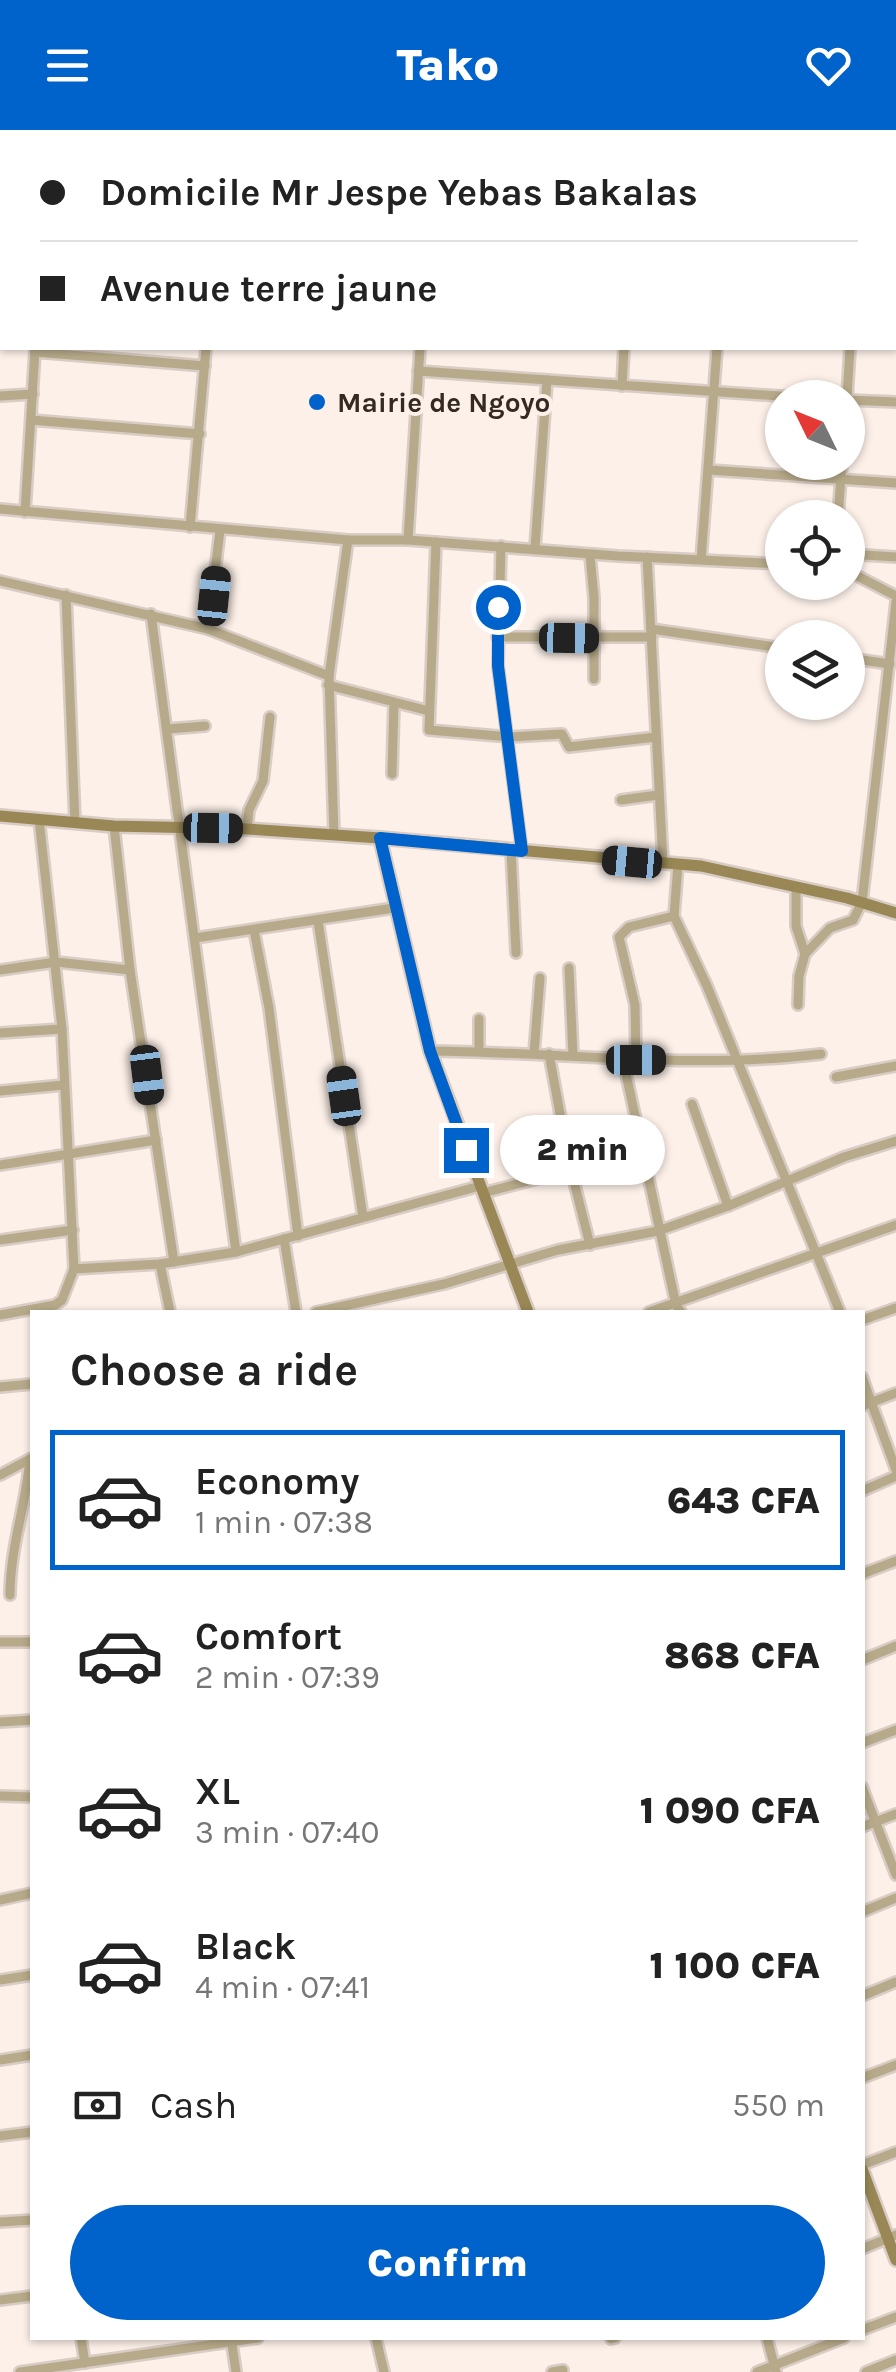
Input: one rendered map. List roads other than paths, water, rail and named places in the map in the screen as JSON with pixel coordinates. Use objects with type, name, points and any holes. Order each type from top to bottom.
[{"type":"street","points":[[25,512],[35,350],[205,366]]},
{"type":"street","points":[[190,527],[206,350]]},
{"type":"street","points":[[408,540],[420,350]]},
{"type":"street","points":[[622,386],[624,350]]},
{"type":"street","points":[[701,560],[717,350]]},
{"type":"street","points":[[848,380],[850,350]]},
{"type":"street","points":[[418,371],[765,395]]},
{"type":"street","points":[[535,548],[547,380]]},
{"type":"street","points":[[0,396],[33,394]]},
{"type":"street","points":[[865,400],[896,402]]},
{"type":"street","points":[[32,420],[200,434]]},
{"type":"street","points":[[709,470],[765,474]]},
{"type":"street","points":[[839,500],[840,480],[896,483]]},
{"type":"street","points":[[0,509],[348,540],[408,540],[590,555],[765,563]]},
{"type":"street","points":[[208,629],[220,530]]},
{"type":"street","points":[[334,835],[328,681],[348,540]]},
{"type":"street","points":[[436,542],[428,726],[432,731],[510,738],[562,734],[569,747],[656,737]]},
{"type":"street","points":[[501,546],[497,637],[510,738],[516,954]]},
{"type":"street","points":[[590,555],[594,679]]},
{"type":"street","points":[[865,555],[896,557]]},
{"type":"street","points":[[647,557],[663,864]]},
{"type":"street","points":[[0,581],[208,629],[328,681],[429,711]]},
{"type":"street","points":[[805,954],[830,928],[853,920],[862,902],[896,599],[865,581]]},
{"type":"street","points":[[66,594],[75,823]]},
{"type":"street","points":[[151,614],[236,1252]]},
{"type":"street","points":[[497,637],[595,638],[652,633],[765,646]]},
{"type":"street","points":[[865,660],[890,664]]},
{"type":"street","points":[[392,774],[394,702]]},
{"type":"street","points":[[247,829],[248,810],[263,781],[270,718]]},
{"type":"street","points":[[168,730],[205,726]]},
{"type":"street","points":[[621,800],[658,795]]},
{"type":"street","points":[[0,816],[114,826],[380,838],[701,866],[896,913]]},
{"type":"street","points":[[0,1315],[55,1305],[62,1300],[74,1269],[62,1029],[39,819]]},
{"type":"street","points":[[114,826],[130,970],[174,1262]]},
{"type":"street","points":[[380,838],[430,1051],[527,1310]]},
{"type":"street","points":[[678,864],[674,916],[839,1310]]},
{"type":"street","points":[[796,889],[796,926],[805,954],[798,1005]]},
{"type":"street","points":[[196,938],[394,908]]},
{"type":"street","points":[[636,1060],[635,1005],[618,937],[629,927],[674,916]]},
{"type":"street","points":[[318,922],[363,1217]]},
{"type":"street","points":[[254,930],[269,1008],[298,1236]]},
{"type":"street","points":[[0,970],[56,962],[130,970]]},
{"type":"street","points":[[569,968],[573,1055]]},
{"type":"street","points":[[534,1053],[540,978]]},
{"type":"street","points":[[478,1051],[479,1019]]},
{"type":"street","points":[[0,1033],[62,1029]]},
{"type":"street","points":[[430,1051],[623,1060],[737,1060],[821,1054]]},
{"type":"street","points":[[548,1054],[590,1245]]},
{"type":"street","points":[[623,1060],[678,1309],[896,1225]]},
{"type":"street","points":[[836,1077],[896,1066]]},
{"type":"street","points":[[0,1091],[64,1085]]},
{"type":"street","points":[[692,1104],[728,1206]]},
{"type":"street","points":[[0,1165],[156,1140]]},
{"type":"street","points":[[325,1310],[444,1284],[510,1262],[658,1231],[896,1140]]},
{"type":"street","points":[[74,1269],[160,1264],[236,1252],[363,1217],[571,1170]]},
{"type":"street","points":[[0,1240],[73,1230]]},
{"type":"street","points":[[284,1239],[296,1310]]},
{"type":"street","points":[[160,1264],[170,1310]]},
{"type":"street","points":[[865,1319],[896,1308]]},
{"type":"street","points":[[0,1387],[30,1384]]},
{"type":"street","points":[[865,1489],[896,1473],[867,1404],[896,1393]]},
{"type":"street","points":[[0,1476],[30,1460]]},
{"type":"street","points":[[10,1595],[10,1560],[30,1465]]},
{"type":"street","points":[[20,1525],[30,1526]]},
{"type":"street","points":[[865,1573],[896,1562]]},
{"type":"street","points":[[0,1642],[30,1642]]},
{"type":"street","points":[[865,1659],[896,1646]]},
{"type":"street","points":[[0,1722],[30,1720]]},
{"type":"street","points":[[865,1742],[896,1730]]},
{"type":"street","points":[[865,1794],[896,1875]]},
{"type":"street","points":[[0,1796],[30,1797]]},
{"type":"street","points":[[865,1825],[896,1814]]},
{"type":"street","points":[[0,1900],[30,1894]]},
{"type":"street","points":[[865,1911],[896,1898]]},
{"type":"street","points":[[0,1980],[30,1975]]},
{"type":"street","points":[[865,1995],[896,1982]]},
{"type":"street","points":[[0,2060],[30,2055]]},
{"type":"street","points":[[865,2077],[896,2065]]},
{"type":"street","points":[[0,2136],[30,2132]]},
{"type":"street","points":[[865,2166],[896,2152]]},
{"type":"street","points":[[865,2174],[892,2237],[896,2260]]},
{"type":"street","points":[[0,2222],[30,2220]]},
{"type":"street","points":[[865,2247],[892,2237]]},
{"type":"street","points":[[0,2300],[30,2296]]},
{"type":"street","points":[[865,2329],[896,2317]]},
{"type":"street","points":[[82,2340],[92,2366]]},
{"type":"street","points":[[20,2372],[92,2366],[227,2340]]},
{"type":"street","points":[[232,2340],[236,2372]]},
{"type":"street","points":[[376,2340],[384,2372]]},
{"type":"street","points":[[768,2340],[775,2369]]},
{"type":"street","points":[[757,2372],[775,2369],[840,2340]]},
{"type":"street","points":[[866,2372],[896,2360]]},
{"type":"place","name":"Mairie de Ngoyo","points":[[317,402]]}]
